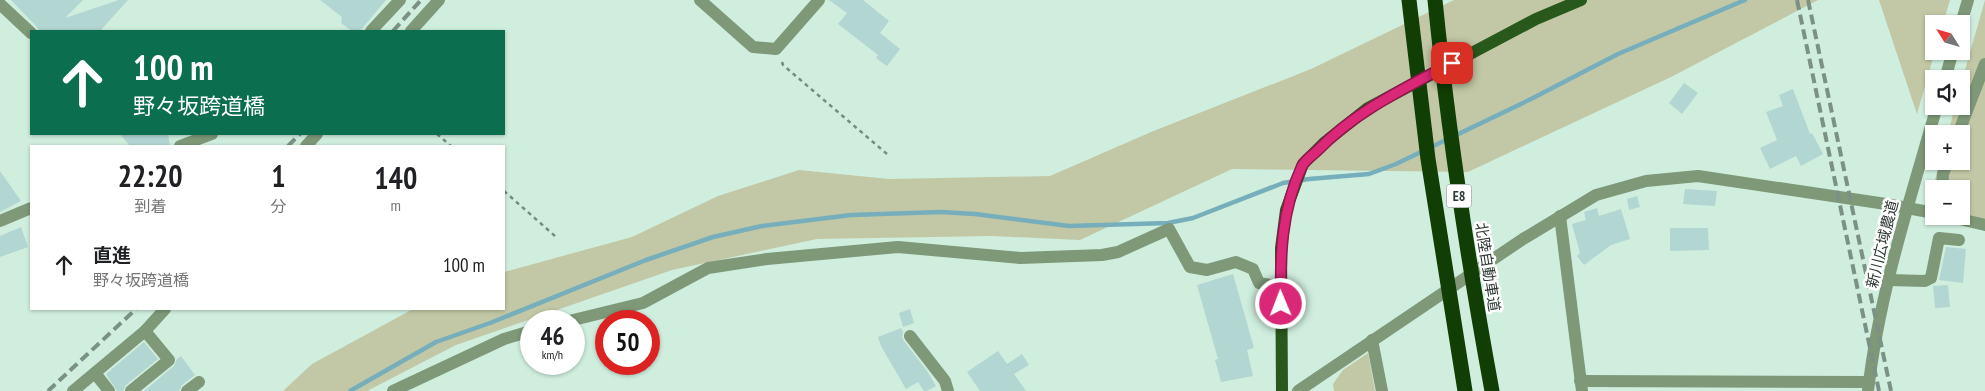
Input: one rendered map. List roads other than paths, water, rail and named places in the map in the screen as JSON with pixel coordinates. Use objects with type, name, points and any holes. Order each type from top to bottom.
[{"type":"highway","name":"E8","points":[[1409,0],[1428,159],[1465,391]]},
{"type":"highway","name":"北陸自動車道","points":[[1435,0],[1454,163],[1492,391]]},
{"type":"main road","points":[[1282,391],[1281,248],[1286,210],[1303,164],[1324,143],[1368,108],[1536,19],[1581,0]]},
{"type":"street","points":[[372,30],[400,0]]},
{"type":"street","points":[[412,30],[439,0]]},
{"type":"street","points":[[700,0],[753,47],[776,49],[819,0]]},
{"type":"street","points":[[1964,15],[1968,0]]},
{"type":"street","points":[[0,4],[30,32]]},
{"type":"street","points":[[1961,125],[1985,64]]},
{"type":"street","name":"新川広域農道","points":[[1868,386],[1871,362],[1889,280],[1934,115]]},
{"type":"street","points":[[183,145],[210,135]]},
{"type":"street","points":[[307,145],[316,135]]},
{"type":"street","points":[[1298,391],[1523,239],[1596,195],[1646,181],[1698,176],[1925,211]]},
{"type":"street","points":[[0,221],[30,208]]},
{"type":"street","points":[[1560,216],[1581,386],[1868,386]]},
{"type":"street","points":[[1970,221],[1985,225]]},
{"type":"street","points":[[585,317],[643,303],[708,268],[757,260],[898,247],[1020,258],[1102,255],[1118,252],[1169,229],[1190,267],[1207,270],[1236,262],[1252,269],[1259,283],[1281,287]]},
{"type":"street","points":[[1889,280],[1925,281],[1932,278],[1939,238],[1959,240]]},
{"type":"street","points":[[73,391],[145,331],[164,310]]},
{"type":"street","points":[[131,391],[169,360],[145,331]]},
{"type":"street","points":[[393,391],[504,339],[520,334]]},
{"type":"street","points":[[910,336],[945,381],[948,391]]},
{"type":"street","points":[[1372,340],[1382,391]]},
{"type":"street","points":[[95,373],[109,391]]},
{"type":"street","points":[[188,391],[199,382]]},
{"type":"waterway","points":[[350,391],[436,342],[490,323],[646,260],[713,237],[762,226],[851,215],[941,212],[975,214],[1069,226],[1168,223],[1193,218],[1283,183],[1369,174],[1396,164],[1531,99],[1618,54],[1745,0]]},
{"type":"railway","points":[[394,30],[421,0]]},
{"type":"railway","points":[[1797,0],[1879,391]]},
{"type":"railway","points":[[1808,0],[1891,391]]},
{"type":"railway","points":[[289,145],[299,135]]},
{"type":"railway","points":[[48,391],[135,310]]}]
